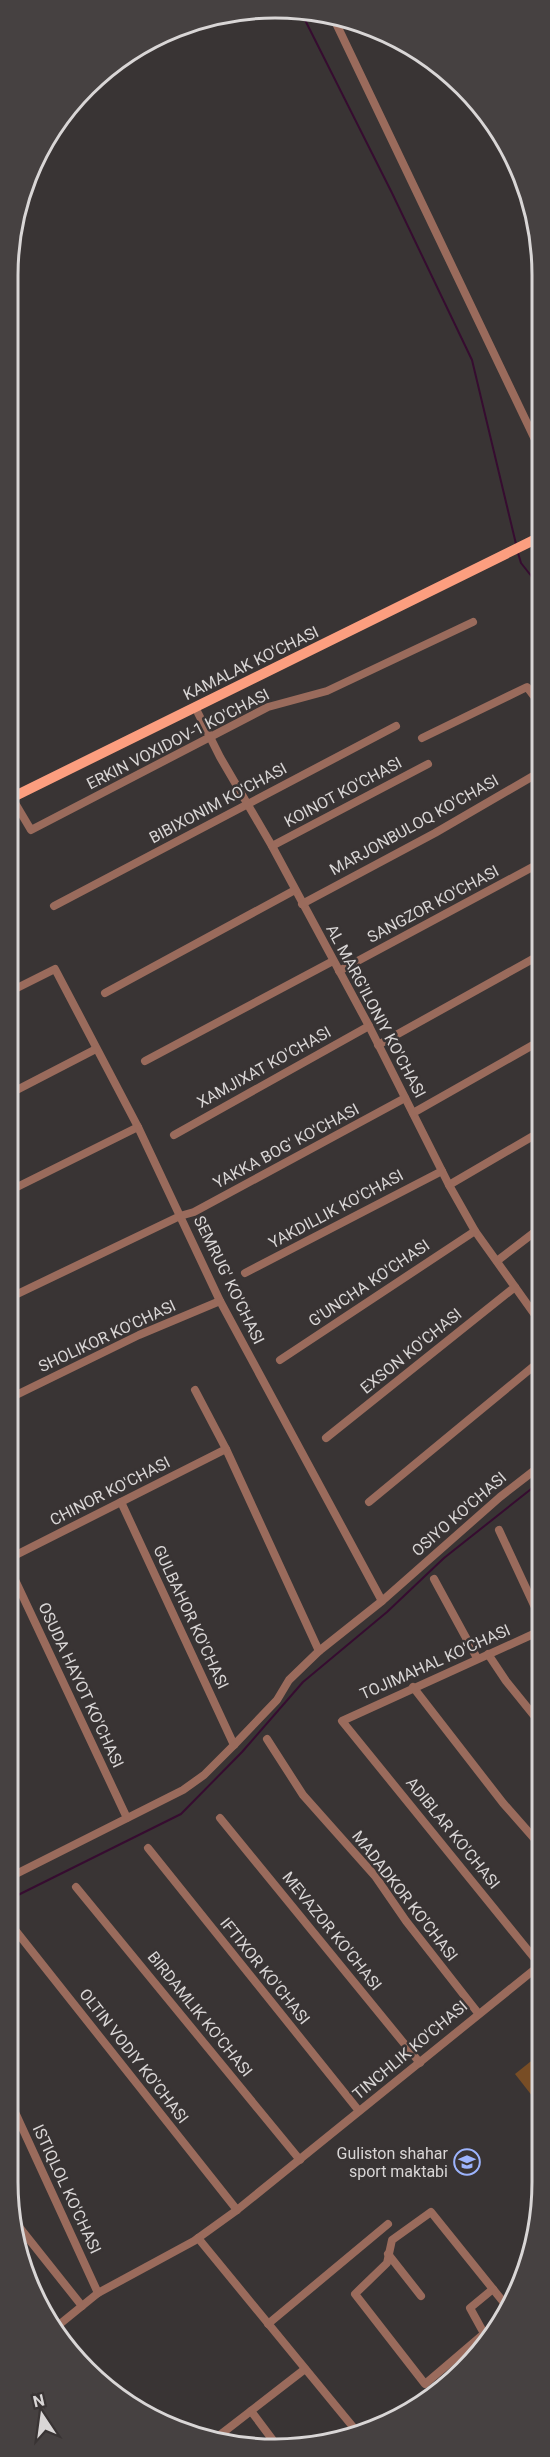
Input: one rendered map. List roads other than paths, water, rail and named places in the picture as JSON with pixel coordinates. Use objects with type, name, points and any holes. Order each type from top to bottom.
[{"type":"main road","name":"KAMALAK KO'CHASI","points":[[18,795],[532,541]]},
{"type":"street","points":[[337,26],[532,433]]},
{"type":"street","name":"ERKIN VOXIDOV-1 KO'CHASI","points":[[18,811],[31,830],[268,707],[327,691],[473,622]]},
{"type":"street","points":[[422,738],[527,687],[532,694]]},
{"type":"street","name":"AL MARG'ILONIY KO'CHASI","points":[[195,707],[246,806],[272,846],[369,1026],[441,1171],[475,1231],[532,1311]]},
{"type":"street","name":"BIBIXONIM KO'CHASI","points":[[54,906],[396,726]]},
{"type":"street","name":"KOINOT KO'CHASI","points":[[272,846],[428,764]]},
{"type":"street","name":"MARJONBULOQ KO'CHASI","points":[[302,904],[435,833],[532,777]]},
{"type":"street","name":"SANGZOR KO'CHASI","points":[[339,971],[532,867]]},
{"type":"street","points":[[105,993],[295,890]]},
{"type":"street","points":[[378,1045],[532,959]]},
{"type":"street","points":[[145,1061],[333,961]]},
{"type":"street","name":"SEMRUG' KO'CHASI","points":[[18,988],[55,969],[138,1127],[220,1301],[382,1601]]},
{"type":"street","name":"XAMJIXAT KO'CHASI","points":[[174,1135],[369,1026]]},
{"type":"street","points":[[413,1113],[532,1046]]},
{"type":"street","points":[[18,1089],[96,1050]]},
{"type":"street","name":"YAKKA BOG' KO'CHASI","points":[[18,1294],[180,1216],[194,1212],[405,1098]]},
{"type":"street","points":[[18,1187],[138,1127]]},
{"type":"street","points":[[449,1185],[532,1137]]},
{"type":"street","name":"YAKDILLIK KO'CHASI","points":[[245,1273],[441,1171]]},
{"type":"street","name":"G'UNCHA KO'CHASI","points":[[280,1360],[475,1231]]},
{"type":"street","points":[[497,1261],[532,1234]]},
{"type":"street","name":"EXSON KO'CHASI","points":[[326,1438],[515,1287]]},
{"type":"street","name":"SHOLIKOR KO'CHASI","points":[[18,1394],[139,1335],[220,1301]]},
{"type":"street","points":[[369,1502],[532,1368]]},
{"type":"street","points":[[195,1390],[226,1449],[319,1651]]},
{"type":"street","name":"CHINOR KO'CHASI","points":[[18,1554],[226,1449]]},
{"type":"street","name":"OSIYO KO'CHASI","points":[[18,1872],[183,1790],[204,1775],[277,1700],[290,1680],[319,1651],[400,1586],[500,1497],[532,1472]]},
{"type":"street","name":"GULBAHOR KO'CHASI","points":[[121,1502],[234,1745]]},
{"type":"street","points":[[499,1530],[532,1601]]},
{"type":"street","points":[[434,1579],[477,1658]]},
{"type":"street","name":"OSUDA HAYOT KO'CHASI","points":[[18,1586],[127,1818]]},
{"type":"street","name":"TOJIMAHAL KO'CHASI","points":[[342,1721],[532,1634]]},
{"type":"street","points":[[488,1653],[506,1681],[532,1713]]},
{"type":"street","points":[[413,1687],[503,1803],[532,1836]]},
{"type":"street","name":"ADIBLAR KO'CHASI","points":[[342,1721],[532,1955]]},
{"type":"street","name":"MADADKOR KO'CHASI","points":[[267,1739],[303,1795],[375,1876],[406,1921],[478,2013]]},
{"type":"street","name":"MEVAZOR KO'CHASI","points":[[220,1818],[420,2062]]},
{"type":"street","name":"IFTIXOR KO'CHASI","points":[[148,1848],[359,2111]]},
{"type":"street","name":"BIRDAMLIK KO'CHASI","points":[[76,1887],[300,2160]]},
{"type":"street","name":"OLTIN VODIY KO'CHASI","points":[[18,1934],[237,2210]]},
{"type":"street","name":"TINCHLIK KO'CHASI","points":[[60,2324],[98,2293],[198,2238],[237,2210],[532,1971]]},
{"type":"street","name":"ISTIQLOL KO'CHASI","points":[[18,2119],[98,2293]]},
{"type":"street","points":[[470,2348],[425,2384],[355,2294],[387,2263],[392,2240],[430,2212],[503,2301]]},
{"type":"street","points":[[268,2324],[388,2224]]},
{"type":"street","points":[[23,2232],[82,2306]]},
{"type":"street","points":[[198,2238],[353,2427]]},
{"type":"street","points":[[388,2254],[421,2296]]},
{"type":"street","points":[[484,2332],[470,2308],[493,2289]]},
{"type":"street","points":[[222,2433],[305,2369]]},
{"type":"street","points":[[251,2411],[272,2439]]},
{"type":"waterway","points":[[305,20],[392,193],[472,360],[516,544]]},
{"type":"waterway","points":[[518,553],[521,563],[532,577]]},
{"type":"waterway","points":[[18,1895],[181,1814],[242,1752],[303,1682],[387,1612],[444,1558],[532,1488]]},
{"type":"place","name":"Guliston shahar sport maktabi","points":[[467,2162]]}]
